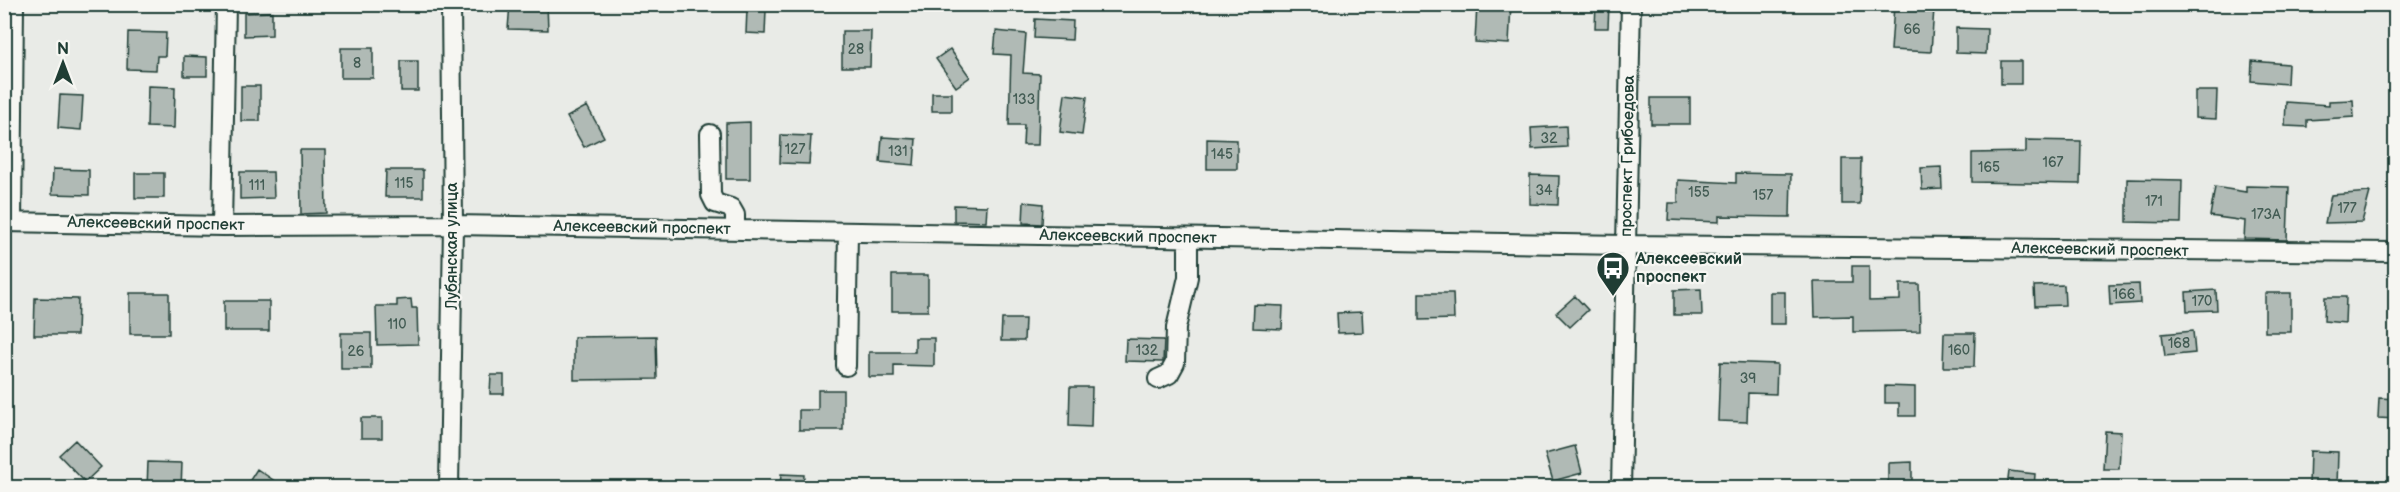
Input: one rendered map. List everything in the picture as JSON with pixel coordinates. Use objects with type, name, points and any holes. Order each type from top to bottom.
[{"type":"street","points":[[8,222],[14,4]]},
{"type":"street","points":[[222,226],[226,4]]},
{"type":"street","name":"Лубянская улица","points":[[449,488],[453,225],[451,4]]},
{"type":"street","name":"проспект Грибоедова","points":[[1621,488],[1631,4]]},
{"type":"street","points":[[710,134],[711,195],[715,203],[731,208],[735,215],[735,230]]},
{"type":"street","name":"Алексеевский проспект","points":[[8,222],[222,226],[453,225],[1626,245],[2396,252]]},
{"type":"street","points":[[846,366],[848,232]]},
{"type":"street","points":[[1158,379],[1169,374],[1175,363],[1176,328],[1188,278],[1188,238]]},
{"type":"building","points":[[510,4],[547,5],[548,30],[508,29]]},
{"type":"building","points":[[1477,4],[1511,4],[1509,44],[1475,42]]},
{"type":"building","points":[[1596,4],[1609,4],[1608,28],[1595,28]]},
{"type":"building","points":[[1894,5],[1934,8],[1931,52],[1891,50]]},
{"type":"building","points":[[747,9],[766,10],[765,34],[746,33]]},
{"type":"building","points":[[272,12],[272,35],[244,36],[244,13]]},
{"type":"building","points":[[1035,19],[1073,21],[1072,40],[1034,38]]},
{"type":"building","points":[[1956,28],[1987,29],[1986,54],[1956,53]]},
{"type":"building","points":[[842,31],[871,31],[870,67],[842,67]]},
{"type":"building","points":[[996,31],[1026,34],[1023,73],[1040,74],[1038,145],[1023,145],[1024,125],[1009,125],[1011,55],[994,54]]},
{"type":"building","points":[[128,32],[166,33],[165,56],[157,56],[156,70],[127,69]]},
{"type":"building","points":[[341,48],[373,48],[373,78],[341,78]]},
{"type":"building","points":[[950,49],[970,77],[956,87],[936,59]]},
{"type":"building","points":[[184,56],[207,57],[207,76],[184,76]]},
{"type":"building","points":[[401,61],[418,61],[418,91],[401,91]]},
{"type":"building","points":[[2001,61],[2021,61],[2021,84],[2001,84]]},
{"type":"building","points":[[2252,61],[2288,64],[2287,84],[2251,81]]},
{"type":"building","points":[[148,86],[175,87],[174,128],[147,127]]},
{"type":"building","points":[[241,86],[260,86],[260,121],[241,121]]},
{"type":"building","points":[[2195,91],[2217,91],[2216,119],[2195,118]]},
{"type":"building","points":[[932,93],[952,93],[952,111],[932,111]]},
{"type":"building","points":[[1065,94],[1087,97],[1082,135],[1060,132]]},
{"type":"building","points":[[60,95],[83,96],[81,130],[58,128]]},
{"type":"building","points":[[1651,98],[1690,98],[1690,124],[1651,124]]},
{"type":"building","points":[[2353,100],[2354,117],[2307,120],[2307,127],[2285,126],[2286,102],[2329,105],[2329,101]]},
{"type":"building","points":[[587,106],[604,137],[584,147],[567,117]]},
{"type":"building","points":[[750,122],[750,179],[726,179],[726,123]]},
{"type":"building","points":[[1566,126],[1567,147],[1532,149],[1531,128]]},
{"type":"building","points":[[781,135],[811,136],[809,164],[780,163]]},
{"type":"building","points":[[882,137],[916,139],[914,165],[880,162]]},
{"type":"building","points":[[1207,139],[1237,140],[1237,169],[1207,169]]},
{"type":"building","points":[[2026,140],[2081,141],[2080,184],[1972,182],[1972,153],[2026,152]]},
{"type":"building","points":[[300,150],[325,150],[326,213],[301,214]]},
{"type":"building","points":[[1842,159],[1861,159],[1860,204],[1842,204]]},
{"type":"building","points":[[1941,167],[1942,189],[1922,190],[1921,168]]},
{"type":"building","points":[[53,169],[89,170],[89,195],[52,194]]},
{"type":"building","points":[[386,170],[423,170],[423,197],[385,197]]},
{"type":"building","points":[[240,172],[273,172],[274,198],[240,199]]},
{"type":"building","points":[[135,173],[164,173],[164,198],[135,198]]},
{"type":"building","points":[[1736,173],[1791,174],[1790,217],[1719,216],[1719,222],[1668,220],[1669,203],[1678,203],[1678,180],[1736,183]]},
{"type":"building","points":[[1530,175],[1559,176],[1558,205],[1530,204]]},
{"type":"building","points":[[2127,179],[2182,180],[2181,223],[2127,222]]},
{"type":"building","points":[[2246,186],[2289,187],[2287,240],[2244,239],[2245,221],[2210,216],[2215,187],[2246,192]]},
{"type":"building","points":[[2370,192],[2362,222],[2325,223],[2331,195]]},
{"type":"building","points":[[1024,202],[1043,204],[1042,224],[1023,223]]},
{"type":"building","points":[[954,205],[987,206],[986,222],[954,221]]},
{"type":"building","points":[[1852,266],[1869,266],[1869,301],[1900,300],[1900,284],[1919,284],[1920,331],[1853,332],[1853,316],[1815,317],[1814,282],[1852,282]]},
{"type":"building","points":[[892,275],[928,275],[928,311],[892,311]]},
{"type":"building","points":[[2139,284],[2140,303],[2110,305],[2109,285]]},
{"type":"building","points":[[2064,285],[2065,305],[2035,306],[2034,286]]},
{"type":"building","points":[[1701,289],[1702,315],[1674,315],[1674,290]]},
{"type":"building","points":[[2216,290],[2217,310],[2187,311],[2186,292]]},
{"type":"building","points":[[1770,292],[1785,292],[1785,324],[1770,324]]},
{"type":"building","points":[[130,293],[169,293],[169,334],[130,334]]},
{"type":"building","points":[[1419,293],[1453,293],[1454,319],[1419,320]]},
{"type":"building","points":[[2265,293],[2291,293],[2291,332],[2265,332]]},
{"type":"building","points":[[1575,296],[1588,310],[1570,327],[1556,313]]},
{"type":"building","points":[[2325,297],[2346,297],[2345,323],[2324,321]]},
{"type":"building","points":[[35,298],[78,299],[77,335],[34,335]]},
{"type":"building","points":[[411,299],[412,308],[417,308],[418,344],[377,345],[376,306],[397,306],[397,300]]},
{"type":"building","points":[[224,301],[269,301],[269,331],[224,331]]},
{"type":"building","points":[[1254,305],[1283,306],[1282,329],[1253,328]]},
{"type":"building","points":[[1362,312],[1363,332],[1338,333],[1337,313]]},
{"type":"building","points":[[1002,319],[1025,319],[1024,341],[1001,341]]},
{"type":"building","points":[[2193,331],[2195,353],[2165,356],[2162,334]]},
{"type":"building","points":[[341,333],[371,333],[371,369],[341,369]]},
{"type":"building","points":[[1944,333],[1975,333],[1974,367],[1943,367]]},
{"type":"building","points":[[656,336],[657,379],[574,380],[574,337]]},
{"type":"building","points":[[915,338],[934,338],[934,366],[894,365],[894,377],[869,377],[869,352],[915,352]]},
{"type":"building","points":[[1126,339],[1164,340],[1163,362],[1125,361]]},
{"type":"building","points":[[1720,362],[1777,364],[1776,394],[1748,393],[1747,422],[1718,421]]},
{"type":"building","points":[[491,375],[504,375],[504,394],[490,394]]},
{"type":"building","points":[[1885,386],[1915,387],[1915,416],[1899,416],[1899,403],[1885,403]]},
{"type":"building","points":[[1070,387],[1092,387],[1091,427],[1069,426]]},
{"type":"building","points":[[818,390],[843,390],[843,430],[799,430],[799,410],[818,410]]},
{"type":"building","points":[[2379,398],[2396,399],[2396,419],[2378,418]]},
{"type":"building","points":[[361,418],[382,418],[382,438],[361,438]]},
{"type":"building","points":[[2105,431],[2121,432],[2119,469],[2103,469]]},
{"type":"building","points":[[75,440],[101,467],[85,482],[59,455]]},
{"type":"building","points":[[1575,446],[1582,473],[1553,481],[1545,454]]},
{"type":"building","points":[[2310,451],[2338,452],[2337,486],[2309,485]]},
{"type":"building","points":[[148,462],[182,463],[181,488],[147,488]]},
{"type":"building","points":[[1912,462],[1912,488],[1888,488],[1888,463]]},
{"type":"building","points":[[257,469],[285,488],[245,488]]},
{"type":"building","points":[[2009,471],[2035,474],[2034,488],[2007,488]]},
{"type":"building","points":[[781,474],[804,475],[803,488],[780,488]]},
{"type":"place","name":"Алексеевский проспект","points":[[1613,297]]}]
